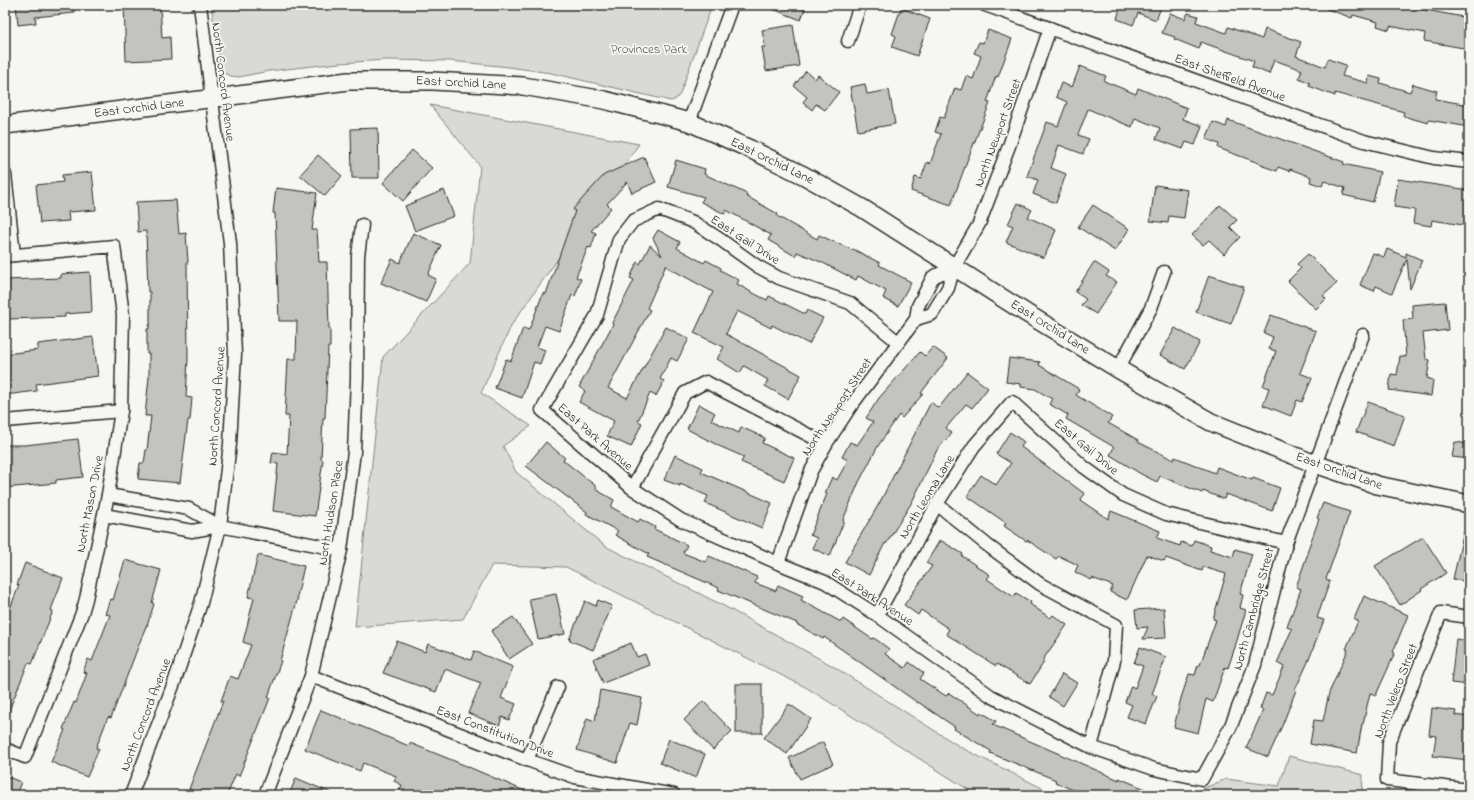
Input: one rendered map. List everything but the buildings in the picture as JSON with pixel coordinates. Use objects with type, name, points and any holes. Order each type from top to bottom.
[{"type":"street","name":"North Concord Avenue","points":[[131,795],[174,683],[202,603],[220,526],[230,444],[235,354],[230,244],[200,5]]},
{"type":"street","points":[[689,122],[732,5]]},
{"type":"street","points":[[848,41],[860,5]]},
{"type":"street","name":"East Sheffield Avenue","points":[[984,5],[1364,141],[1434,158],[1469,162]]},
{"type":"street","name":"North Newport Street","points":[[916,319],[932,314],[948,288],[954,267],[979,224],[1009,146],[1050,28]]},
{"type":"street","name":"East Orchid Lane","points":[[5,125],[348,81],[433,81],[531,88],[604,100],[689,122],[750,149],[803,175],[862,208],[1118,369],[1211,422],[1316,464],[1377,485],[1458,503],[1469,504]]},
{"type":"street","points":[[5,174],[10,256]]},
{"type":"street","name":"East Gail Drive","points":[[542,410],[598,315],[619,239],[633,222],[659,209],[693,222],[757,266],[779,278],[850,303],[898,342]]},
{"type":"street","name":"North Hudson Place","points":[[265,795],[311,676],[341,550],[354,452],[357,378],[358,256],[362,225]]},
{"type":"street","name":"North Mason Drive","points":[[5,749],[25,756],[82,613],[108,495],[121,411],[123,315],[114,246],[10,256]]},
{"type":"street","name":"North Newport Street","points":[[778,563],[812,471],[826,444],[851,406],[916,319],[918,306],[934,277],[954,267]]},
{"type":"street","points":[[1118,369],[1151,308],[1164,272]]},
{"type":"street","name":"North Cambridge Street","points":[[1202,779],[1230,728],[1255,665],[1286,543],[1363,335]]},
{"type":"street","points":[[632,488],[685,393],[706,382],[826,444]]},
{"type":"street","name":"East Gail Drive","points":[[1012,402],[1084,467],[1123,495],[1166,514],[1286,543]]},
{"type":"street","name":"North Leoma Lane","points":[[877,615],[937,504],[974,446],[1012,402]]},
{"type":"street","name":"East Park Avenue","points":[[542,410],[632,488],[681,520],[824,582],[877,615],[991,696],[1091,748],[1154,769],[1202,779]]},
{"type":"street","points":[[5,420],[121,411]]},
{"type":"street","points":[[108,495],[189,509],[220,526],[341,550]]},
{"type":"street","points":[[937,504],[987,545],[1040,584],[1116,625],[1114,660],[1091,748]]},
{"type":"street","points":[[104,515],[192,531],[220,526]]},
{"type":"street","name":"North Velero Street","points":[[1469,617],[1441,613],[1389,742],[1387,780],[1469,790]]},
{"type":"street","name":"East Constitution Drive","points":[[311,676],[527,760],[575,777],[674,795]]},
{"type":"street","points":[[527,760],[558,687]]},
{"type":"green space","name":"Provinces Park","points":[[211,5],[712,5],[680,94],[676,99],[671,101],[551,73],[450,61],[385,60],[339,63],[269,71],[239,77],[231,76],[221,70]]},
{"type":"green space","points":[[430,105],[639,144],[512,324],[481,393],[531,426],[503,446],[516,472],[605,546],[724,606],[831,665],[962,748],[1056,795],[977,795],[807,688],[566,567],[492,565],[463,619],[355,627],[383,357],[470,263],[480,166]]},
{"type":"green space","points":[[1289,756],[1363,775],[1362,795],[1195,795],[1195,792],[1226,779],[1279,786]]}]
